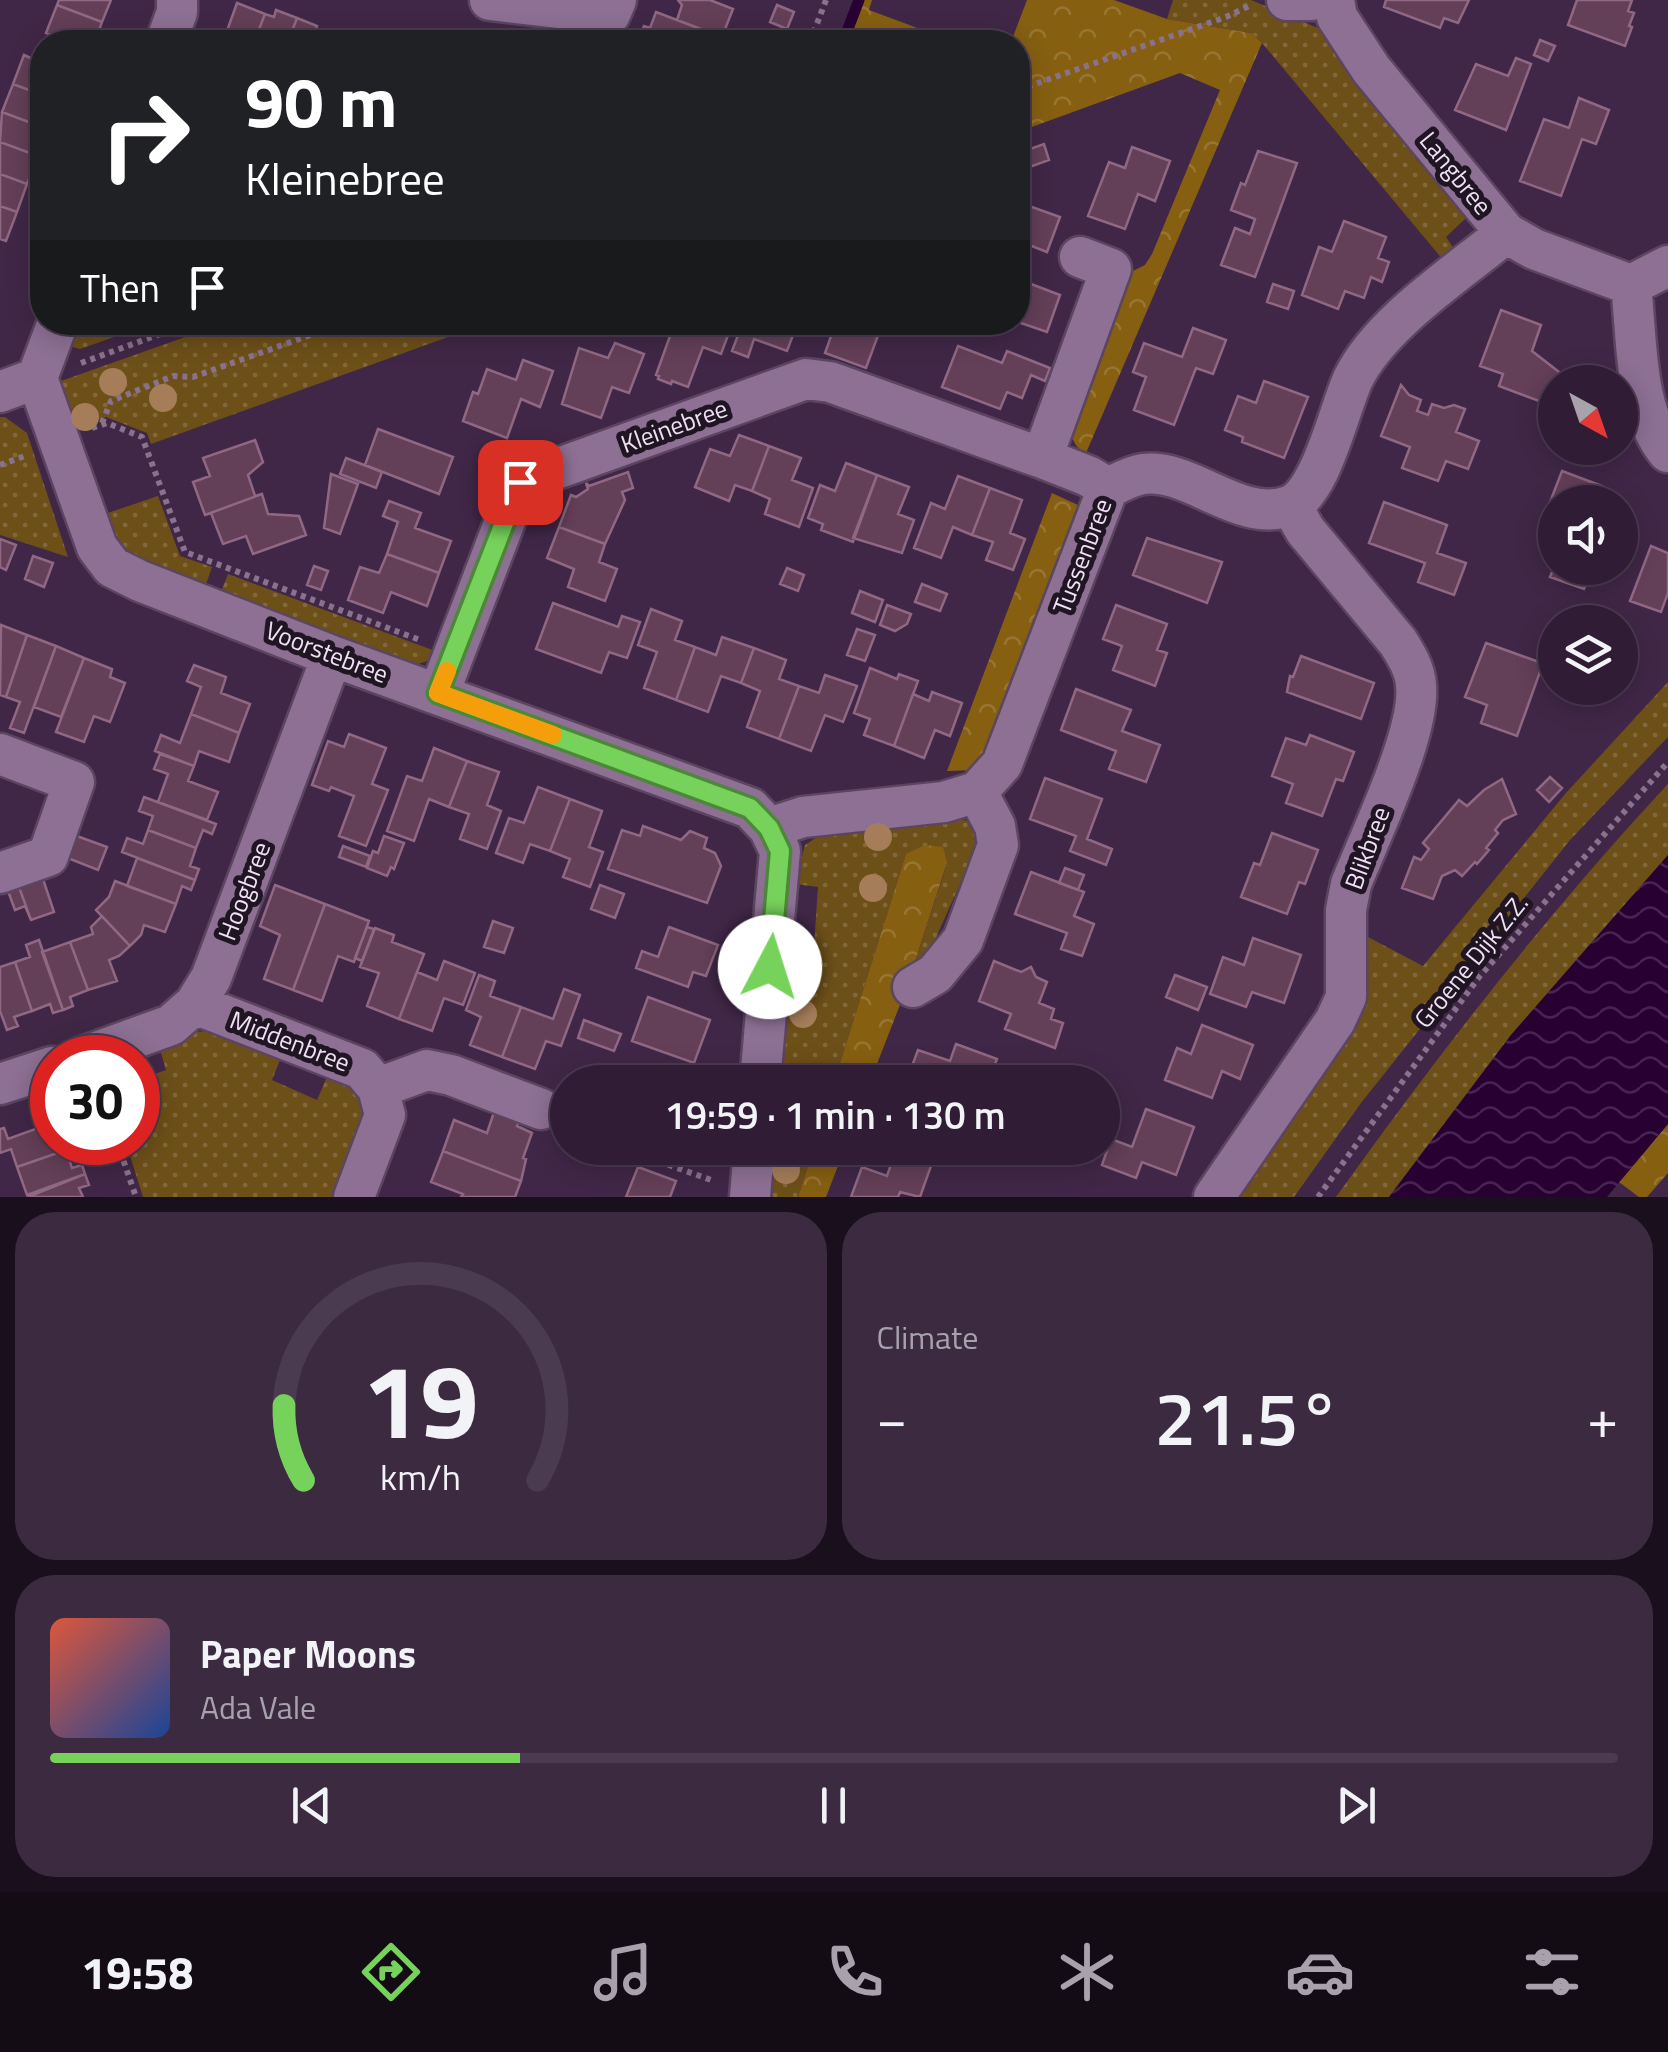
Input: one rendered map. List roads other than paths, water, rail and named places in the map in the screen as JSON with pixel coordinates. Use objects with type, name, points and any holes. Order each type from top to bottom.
[{"type":"street","points":[[170,30],[177,0]]},
{"type":"street","points":[[490,0],[610,19]]},
{"type":"street","points":[[1287,0],[1311,0]]},
{"type":"street","name":"Langbree","points":[[1334,0],[1337,18],[1372,70],[1506,233],[1534,249],[1631,285]]},
{"type":"street","points":[[1290,506],[1316,476],[1364,357],[1388,331],[1506,233]]},
{"type":"street","points":[[1042,458],[1111,269],[1080,257]]},
{"type":"street","points":[[1668,266],[1631,285],[1645,410],[1653,433],[1668,452]]},
{"type":"street","points":[[0,392],[38,378],[53,335]]},
{"type":"street","name":"Voorstebree","points":[[38,378],[97,546],[112,568],[332,656],[750,808],[769,828]]},
{"type":"street","name":"Kleinebree","points":[[438,693],[520,482],[806,379],[830,382],[1042,458],[1108,488]]},
{"type":"street","name":"Tussenbree","points":[[977,792],[1002,764],[1108,488],[1146,474],[1169,477],[1238,503],[1268,508],[1290,506]]},
{"type":"street","name":"Blikbree","points":[[1214,1197],[1335,1021],[1346,998],[1346,910],[1351,884],[1414,718],[1416,680],[1410,662],[1398,642],[1304,530],[1290,506]]},
{"type":"street","name":"Hoogbree","points":[[196,1004],[211,978],[332,656]]},
{"type":"street","points":[[0,754],[74,782],[48,856],[0,873]]},
{"type":"street","points":[[761,1065],[780,851],[769,828],[803,817],[944,802],[977,792],[995,826],[998,845],[963,940],[935,974],[913,986]]},
{"type":"street","points":[[142,1035],[171,1024],[196,1004]]},
{"type":"street","name":"Middenbree","points":[[196,1004],[362,1070],[378,1088],[384,1115],[354,1197]]},
{"type":"street","name":"Middenbree","points":[[378,1088],[427,1070],[451,1075],[541,1109]]},
{"type":"street","points":[[0,1084],[30,1074]]},
{"type":"street","points":[[750,1196],[753,1165]]},
{"type":"water","points":[[1668,855],[1668,1124],[1607,1197],[1389,1197],[1511,1035]]},
{"type":"waterway","points":[[848,30],[859,0]]}]
